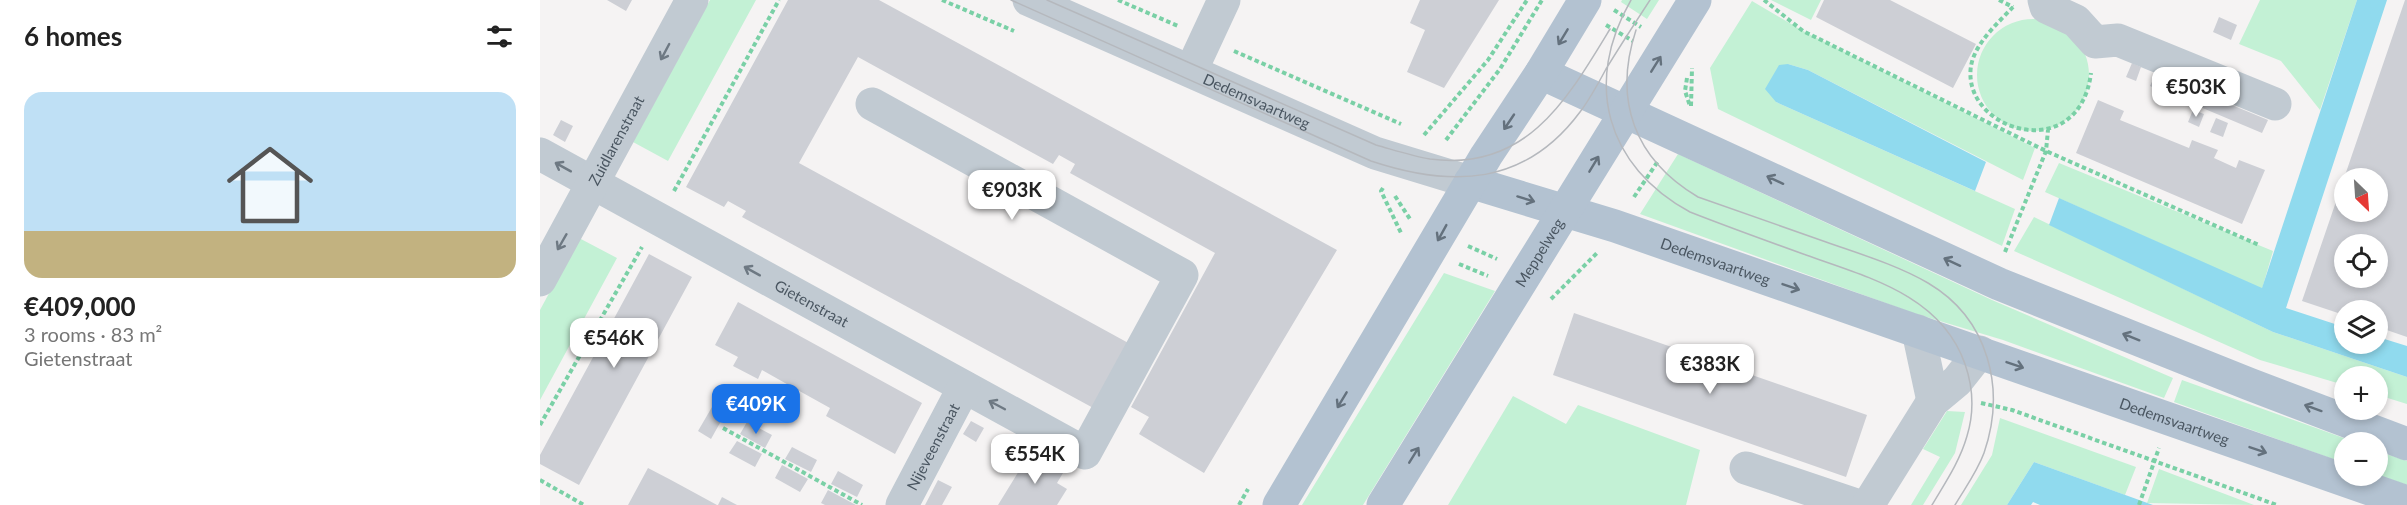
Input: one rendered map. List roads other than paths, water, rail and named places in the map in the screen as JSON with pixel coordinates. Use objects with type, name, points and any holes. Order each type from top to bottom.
[{"type":"main road","name":"Meppelweg","points":[[1383,505],[1695,0]]},
{"type":"main road","points":[[1280,505],[1470,182],[1541,73],[1582,4]]},
{"type":"main road","points":[[1541,73],[1625,114],[1999,284],[2249,384],[2407,444]]},
{"type":"main road","name":"Dedemsvaartweg","points":[[1470,182],[1565,211],[1980,352],[2407,502]]},
{"type":"street","name":"Zuidlarenstraat","points":[[540,280],[595,184],[692,0]]},
{"type":"street","points":[[1191,71],[1224,0]]},
{"type":"street","name":"Dedemsvaartweg","points":[[1030,2],[1375,153],[1470,182]]},
{"type":"street","points":[[2031,4],[2076,21],[2095,42],[2118,40],[2275,104]]},
{"type":"street","name":"Gietenstraat","points":[[540,154],[1085,453],[1182,275],[872,104]]},
{"type":"street","points":[[1918,331],[1933,401]]},
{"type":"street","points":[[1868,505],[1933,401],[1957,381],[1980,352]]},
{"type":"street","name":"Nijeveenstraat","points":[[903,505],[964,387]]},
{"type":"street","points":[[1746,468],[1856,505]]},
{"type":"water","points":[[2357,0],[2387,0],[2286,308],[2334,324],[2334,352],[2273,332],[2049,225],[2059,198],[2262,288]]},
{"type":"water","points":[[1788,64],[1808,70],[1986,162],[1975,191],[1776,102],[1765,89],[1779,65]]},
{"type":"water","points":[[2388,340],[2407,346],[2407,377],[2388,371],[2388,366],[2374,366],[2339,354],[2388,354]]},
{"type":"water","points":[[2034,462],[2153,505],[2040,505],[2033,502],[2031,505],[2007,505]]},
{"type":"tram line","points":[[1011,0],[1371,161],[1401,170],[1458,177],[1485,174],[1511,167],[1536,155],[1559,136],[1587,102],[1650,0]]},
{"type":"tram line","points":[[1047,0],[1376,145],[1430,159],[1464,160],[1493,154],[1518,142],[1540,126],[1559,105],[1610,29]]},
{"type":"tram line","points":[[1631,0],[1616,31],[1608,62],[1606,91],[1611,120],[1622,147],[1639,171],[1661,193],[1690,212],[1877,281],[1899,292],[1920,305],[1939,321],[1954,340],[1970,382],[1971,418],[1967,436],[1952,472],[1932,505]]},
{"type":"tram line","points":[[1636,30],[1629,56],[1627,80],[1634,126],[1644,146],[1658,165],[1676,182],[1698,197],[1904,271],[1928,283],[1949,298],[1966,316],[1987,358],[1992,381],[1993,404],[1984,453],[1955,505]]}]
